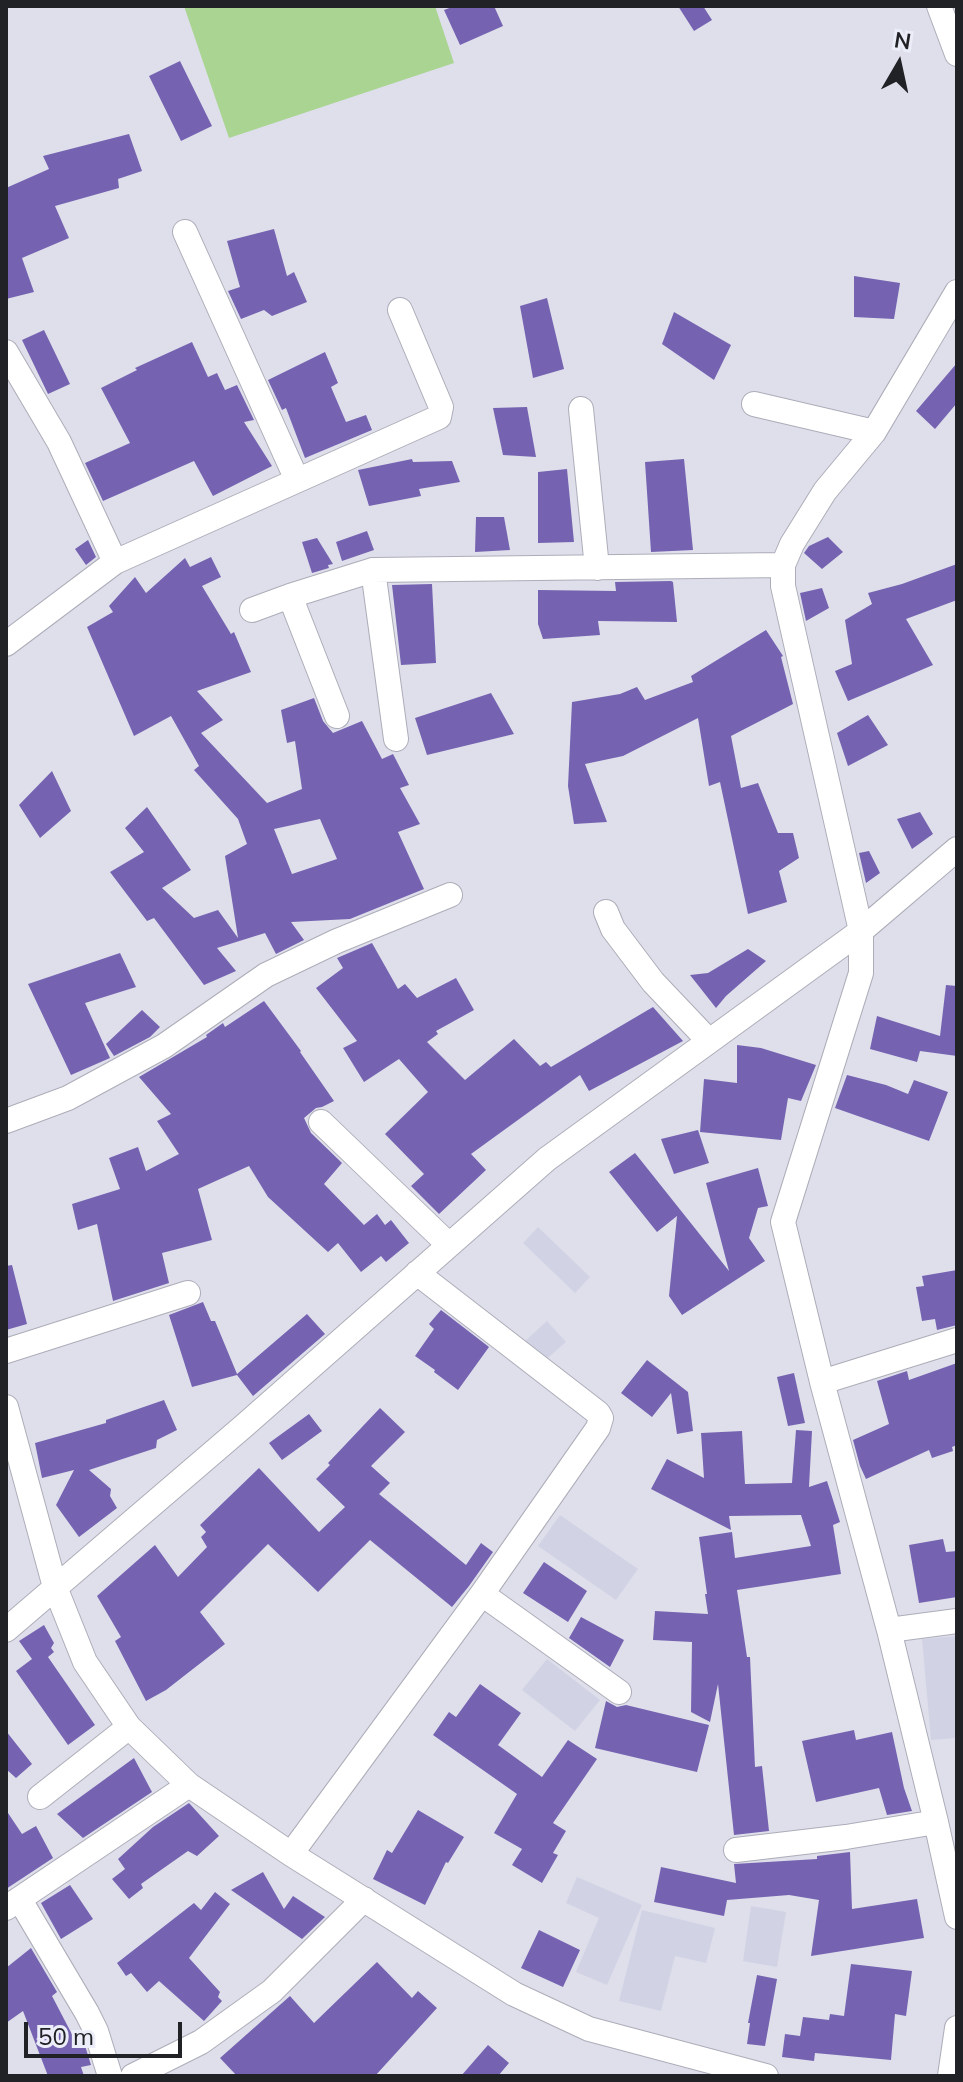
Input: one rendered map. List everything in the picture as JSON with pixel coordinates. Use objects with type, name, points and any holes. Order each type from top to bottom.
[{"type":"street","points":[[939,6],[957,54]]},
{"type":"street","points":[[185,232],[297,480]]},
{"type":"street","points":[[957,292],[874,432],[825,491],[792,544],[783,565],[783,586],[861,931],[861,973],[783,1222],[822,1382],[889,1630],[957,1917]]},
{"type":"street","points":[[6,644],[115,562],[439,417],[441,407],[400,310]]},
{"type":"street","points":[[6,352],[59,442],[115,562]]},
{"type":"street","points":[[754,404],[874,432]]},
{"type":"street","points":[[581,409],[597,568]]},
{"type":"street","points":[[252,610],[373,570],[783,565]]},
{"type":"street","points":[[373,570],[396,739]]},
{"type":"street","points":[[290,596],[337,716]]},
{"type":"street","points":[[6,1630],[547,1159],[861,931],[957,849]]},
{"type":"street","points":[[6,1121],[68,1098],[164,1046],[266,975],[337,941],[450,895]]},
{"type":"street","points":[[606,912],[613,929],[653,982],[709,1041]]},
{"type":"street","points":[[321,1122],[449,1245]]},
{"type":"street","points":[[291,1854],[482,1594],[598,1428],[601,1418],[417,1273]]},
{"type":"street","points":[[6,1351],[188,1293]]},
{"type":"street","points":[[822,1382],[957,1340]]},
{"type":"street","points":[[6,1407],[55,1587],[85,1662],[129,1727],[189,1785],[291,1854],[514,1994],[589,2029],[766,2076]]},
{"type":"street","points":[[482,1594],[619,1692]]},
{"type":"street","points":[[889,1630],[957,1621]]},
{"type":"street","points":[[40,1797],[129,1727]]},
{"type":"street","points":[[110,2076],[87,2013],[13,1904],[189,1785]]},
{"type":"street","points":[[736,1850],[936,1822]]},
{"type":"street","points":[[133,2076],[201,2042],[272,1991],[364,1899]]},
{"type":"street","points":[[950,2076],[957,2028]]},
{"type":"shaded area","points":[[538,1227],[590,1277],[575,1293],[523,1243]]},
{"type":"shaded area","points":[[547,1321],[566,1342],[542,1363],[523,1343]]},
{"type":"shaded area","points":[[560,1515],[638,1569],[616,1600],[538,1546]]},
{"type":"shaded area","points":[[957,1636],[957,1738],[931,1740],[922,1639]]},
{"type":"shaded area","points":[[547,1659],[600,1700],[575,1731],[522,1690]]},
{"type":"shaded area","points":[[577,1877],[642,1905],[607,1985],[576,1972],[599,1918],[566,1903]]},
{"type":"shaded area","points":[[751,1906],[786,1912],[777,1967],[743,1961]]},
{"type":"shaded area","points":[[642,1910],[715,1928],[706,1963],[675,1956],[661,2011],[619,2001]]},
{"type":"green space","points":[[184,6],[435,6],[454,63],[229,138]]},
{"type":"building","points":[[455,6],[494,6],[503,26],[460,45],[444,10]]},
{"type":"building","points":[[678,6],[703,6],[712,20],[694,31]]},
{"type":"building","points":[[180,61],[212,126],[181,141],[149,76]]},
{"type":"building","points":[[129,134],[142,171],[118,179],[119,188],[55,206],[69,238],[22,258],[34,292],[6,299],[6,188],[49,169],[43,156]]},
{"type":"building","points":[[274,229],[287,276],[294,272],[307,302],[272,316],[264,310],[241,319],[228,291],[240,287],[227,241]]},
{"type":"building","points":[[854,276],[900,283],[894,319],[854,317]]},
{"type":"building","points":[[547,298],[564,369],[533,378],[520,306]]},
{"type":"building","points":[[674,312],[731,345],[714,380],[662,344]]},
{"type":"building","points":[[44,330],[70,384],[48,394],[22,340]]},
{"type":"building","points":[[192,342],[208,377],[217,373],[225,390],[237,385],[254,420],[244,422],[272,466],[213,496],[194,461],[103,501],[85,463],[130,443],[101,388],[137,370],[135,368]]},
{"type":"building","points":[[325,352],[338,383],[331,387],[346,422],[366,415],[372,430],[305,458],[286,408],[282,410],[268,380]]},
{"type":"building","points":[[957,363],[957,403],[935,429],[916,411]]},
{"type":"building","points":[[527,407],[536,457],[503,455],[493,408]]},
{"type":"building","points":[[412,459],[413,462],[452,461],[460,482],[419,489],[421,496],[369,506],[358,470]]},
{"type":"building","points":[[684,459],[693,550],[651,552],[645,462]]},
{"type":"building","points":[[567,469],[574,542],[538,543],[538,472]]},
{"type":"building","points":[[476,517],[504,517],[510,550],[475,552]]},
{"type":"building","points":[[367,531],[374,550],[342,561],[336,542]]},
{"type":"building","points":[[828,537],[843,552],[822,569],[804,553],[809,546]]},
{"type":"building","points":[[317,538],[333,564],[312,573],[302,542]]},
{"type":"building","points":[[88,540],[96,557],[86,565],[75,549]]},
{"type":"building","points":[[211,557],[221,577],[202,586],[231,634],[234,632],[251,672],[197,691],[223,720],[201,733],[267,803],[302,789],[295,741],[287,743],[281,710],[314,698],[323,721],[333,733],[362,721],[382,759],[393,754],[409,785],[400,788],[420,824],[398,832],[424,889],[350,919],[291,922],[304,940],[276,954],[265,933],[217,948],[236,971],[204,985],[154,918],[147,921],[110,872],[144,852],[125,828],[147,807],[191,870],[162,888],[194,918],[218,910],[238,938],[225,856],[247,844],[238,819],[194,770],[199,766],[171,716],[134,736],[87,627],[113,612],[109,606],[135,577],[146,593],[185,558],[190,567]],"holes":[[[320,819],[337,859],[292,874],[274,829]]]},
{"type":"building","points":[[957,564],[957,600],[906,619],[933,665],[848,701],[835,671],[852,664],[845,620],[872,604],[868,593]]},
{"type":"building","points":[[671,581],[677,622],[598,621],[600,635],[543,639],[538,624],[538,590],[616,591],[615,582]]},
{"type":"building","points":[[432,584],[436,663],[401,665],[392,585]]},
{"type":"building","points":[[822,588],[829,608],[806,621],[800,593]]},
{"type":"building","points":[[766,630],[783,656],[793,704],[731,736],[741,788],[758,783],[778,833],[793,833],[799,858],[779,871],[787,902],[748,914],[720,782],[709,786],[698,718],[623,756],[585,764],[607,822],[574,824],[568,786],[572,702],[620,694],[637,687],[645,700],[693,682],[691,676]]},
{"type":"building","points":[[491,693],[514,734],[427,755],[415,718]]},
{"type":"building","points":[[868,715],[888,745],[848,766],[837,733]]},
{"type":"building","points":[[52,771],[71,811],[40,838],[19,805]]},
{"type":"building","points":[[920,812],[933,834],[912,849],[897,819]]},
{"type":"building","points":[[869,851],[880,873],[866,883],[859,853]]},
{"type":"building","points":[[372,943],[398,989],[405,984],[417,998],[456,978],[474,1010],[436,1031],[438,1034],[427,1042],[465,1080],[514,1039],[540,1066],[546,1062],[551,1067],[653,1007],[683,1041],[589,1091],[580,1075],[471,1154],[486,1170],[439,1214],[411,1186],[424,1174],[385,1134],[428,1092],[399,1059],[364,1082],[343,1048],[357,1041],[316,988],[343,968],[337,958]]},
{"type":"building","points":[[748,949],[766,961],[716,1008],[690,975],[708,973]]},
{"type":"building","points":[[120,953],[136,987],[85,1003],[110,1058],[71,1075],[28,984]]},
{"type":"building","points":[[946,985],[957,986],[957,1056],[920,1051],[917,1062],[870,1049],[877,1016],[940,1036]]},
{"type":"building","points":[[264,1001],[334,1101],[316,1108],[304,1118],[311,1133],[342,1163],[324,1184],[364,1225],[377,1214],[385,1225],[391,1220],[409,1243],[386,1262],[381,1256],[361,1272],[338,1243],[328,1252],[268,1197],[249,1166],[198,1189],[212,1240],[162,1253],[169,1283],[113,1301],[97,1224],[78,1230],[72,1204],[120,1189],[109,1158],[138,1147],[146,1171],[179,1154],[157,1121],[171,1114],[139,1077],[207,1037],[223,1023],[225,1027]]},
{"type":"building","points":[[142,1010],[160,1027],[150,1037],[114,1056],[106,1044]]},
{"type":"building","points":[[737,1045],[761,1048],[816,1065],[801,1101],[788,1098],[781,1140],[700,1132],[704,1079],[737,1083]]},
{"type":"building","points":[[847,1075],[908,1094],[914,1080],[948,1092],[929,1141],[835,1108]]},
{"type":"building","points":[[698,1130],[709,1163],[674,1174],[661,1139]]},
{"type":"building","points":[[635,1153],[729,1271],[706,1183],[758,1168],[768,1206],[758,1208],[749,1238],[765,1261],[682,1315],[669,1296],[677,1216],[657,1232],[609,1172]]},
{"type":"building","points":[[12,1265],[27,1324],[6,1330],[6,1266]]},
{"type":"building","points":[[957,1270],[957,1325],[937,1330],[935,1319],[922,1321],[916,1287],[924,1286],[922,1276]]},
{"type":"building","points":[[203,1302],[211,1321],[215,1321],[237,1374],[307,1314],[325,1334],[253,1396],[237,1375],[192,1387],[169,1315]]},
{"type":"building","points":[[441,1310],[489,1347],[458,1390],[415,1356],[434,1329],[429,1324]]},
{"type":"building","points":[[647,1360],[688,1392],[693,1431],[677,1434],[671,1393],[652,1417],[621,1393]]},
{"type":"building","points":[[957,1363],[957,1445],[952,1447],[953,1451],[932,1458],[929,1450],[866,1479],[853,1440],[889,1424],[877,1381],[907,1371],[909,1380]]},
{"type":"building","points":[[794,1373],[805,1423],[788,1426],[777,1377]]},
{"type":"building","points":[[164,1400],[177,1430],[157,1440],[156,1448],[89,1470],[111,1489],[110,1496],[117,1508],[79,1537],[56,1505],[74,1470],[42,1478],[35,1443],[106,1423],[106,1420]]},
{"type":"building","points":[[380,1408],[405,1432],[371,1466],[390,1483],[379,1494],[466,1565],[481,1543],[493,1552],[469,1586],[452,1607],[370,1540],[318,1592],[268,1544],[200,1612],[225,1644],[166,1690],[146,1701],[115,1641],[121,1637],[97,1596],[155,1545],[178,1577],[207,1547],[201,1537],[206,1532],[200,1525],[259,1468],[319,1532],[345,1507],[316,1479]]},
{"type":"building","points":[[309,1414],[322,1431],[282,1460],[269,1443]]},
{"type":"building","points":[[796,1430],[812,1431],[809,1487],[827,1481],[840,1522],[833,1525],[841,1574],[737,1590],[747,1657],[750,1657],[755,1767],[762,1766],[769,1831],[734,1835],[718,1684],[710,1722],[691,1712],[692,1642],[653,1640],[655,1611],[708,1614],[699,1537],[732,1532],[735,1558],[811,1546],[801,1515],[729,1516],[731,1530],[651,1489],[667,1459],[704,1478],[701,1433],[742,1431],[745,1484],[792,1483]]},
{"type":"building","points":[[943,1539],[946,1552],[957,1551],[957,1597],[919,1603],[909,1545]]},
{"type":"building","points":[[544,1562],[587,1591],[568,1622],[523,1593]]},
{"type":"building","points":[[581,1617],[624,1640],[610,1667],[569,1638]]},
{"type":"building","points":[[44,1625],[54,1643],[51,1648],[54,1652],[48,1657],[95,1725],[68,1745],[16,1671],[32,1659],[19,1641]]},
{"type":"building","points":[[480,1684],[521,1713],[498,1745],[542,1777],[568,1740],[597,1759],[553,1823],[566,1831],[553,1853],[558,1855],[542,1883],[512,1865],[522,1849],[494,1833],[517,1794],[433,1735],[449,1712],[456,1717]]},
{"type":"building","points":[[606,1701],[617,1707],[626,1705],[709,1725],[697,1772],[595,1748]]},
{"type":"building","points":[[854,1730],[856,1740],[892,1732],[912,1811],[887,1815],[879,1788],[816,1802],[802,1741]]},
{"type":"building","points":[[6,1731],[32,1764],[16,1778],[6,1769]]},
{"type":"building","points":[[134,1758],[152,1792],[83,1838],[57,1814]]},
{"type":"building","points":[[189,1803],[219,1836],[197,1856],[188,1851],[141,1884],[143,1888],[129,1899],[112,1879],[125,1869],[118,1859],[153,1827]]},
{"type":"building","points":[[6,1810],[22,1834],[36,1826],[53,1858],[6,1889]]},
{"type":"building","points":[[418,1810],[464,1837],[446,1862],[425,1905],[373,1879],[387,1850],[392,1853]]},
{"type":"building","points":[[850,1852],[852,1909],[917,1899],[924,1938],[811,1956],[819,1900],[789,1895],[727,1900],[724,1916],[654,1902],[661,1867],[736,1883],[734,1864],[817,1859],[817,1856]]},
{"type":"building","points":[[263,1872],[284,1909],[293,1896],[325,1917],[302,1939],[231,1890]]},
{"type":"building","points":[[70,1885],[93,1919],[61,1939],[41,1903]]},
{"type":"building","points":[[215,1892],[230,1904],[189,1958],[220,1992],[218,1997],[222,2001],[204,2021],[159,1981],[147,1992],[131,1973],[126,1976],[117,1963],[194,1903],[201,1910]]},
{"type":"building","points":[[539,1930],[580,1950],[563,1987],[521,1968]]},
{"type":"building","points":[[31,1948],[57,1992],[52,1996],[76,2042],[83,2039],[91,2065],[81,2067],[84,2076],[48,2076],[23,2011],[6,2023],[6,1968]]},
{"type":"building","points":[[377,1962],[412,1998],[418,1991],[437,2008],[375,2076],[237,2076],[220,2058],[290,1996],[314,2023]]},
{"type":"building","points":[[851,1964],[912,1971],[906,2016],[895,2014],[891,2060],[815,2053],[814,2061],[782,2057],[785,2034],[800,2036],[803,2017],[829,2020],[830,2014],[844,2016]]},
{"type":"building","points":[[757,1975],[777,1979],[765,2046],[747,2044]]},
{"type":"building","points":[[488,2045],[509,2063],[498,2076],[461,2076]]}]
